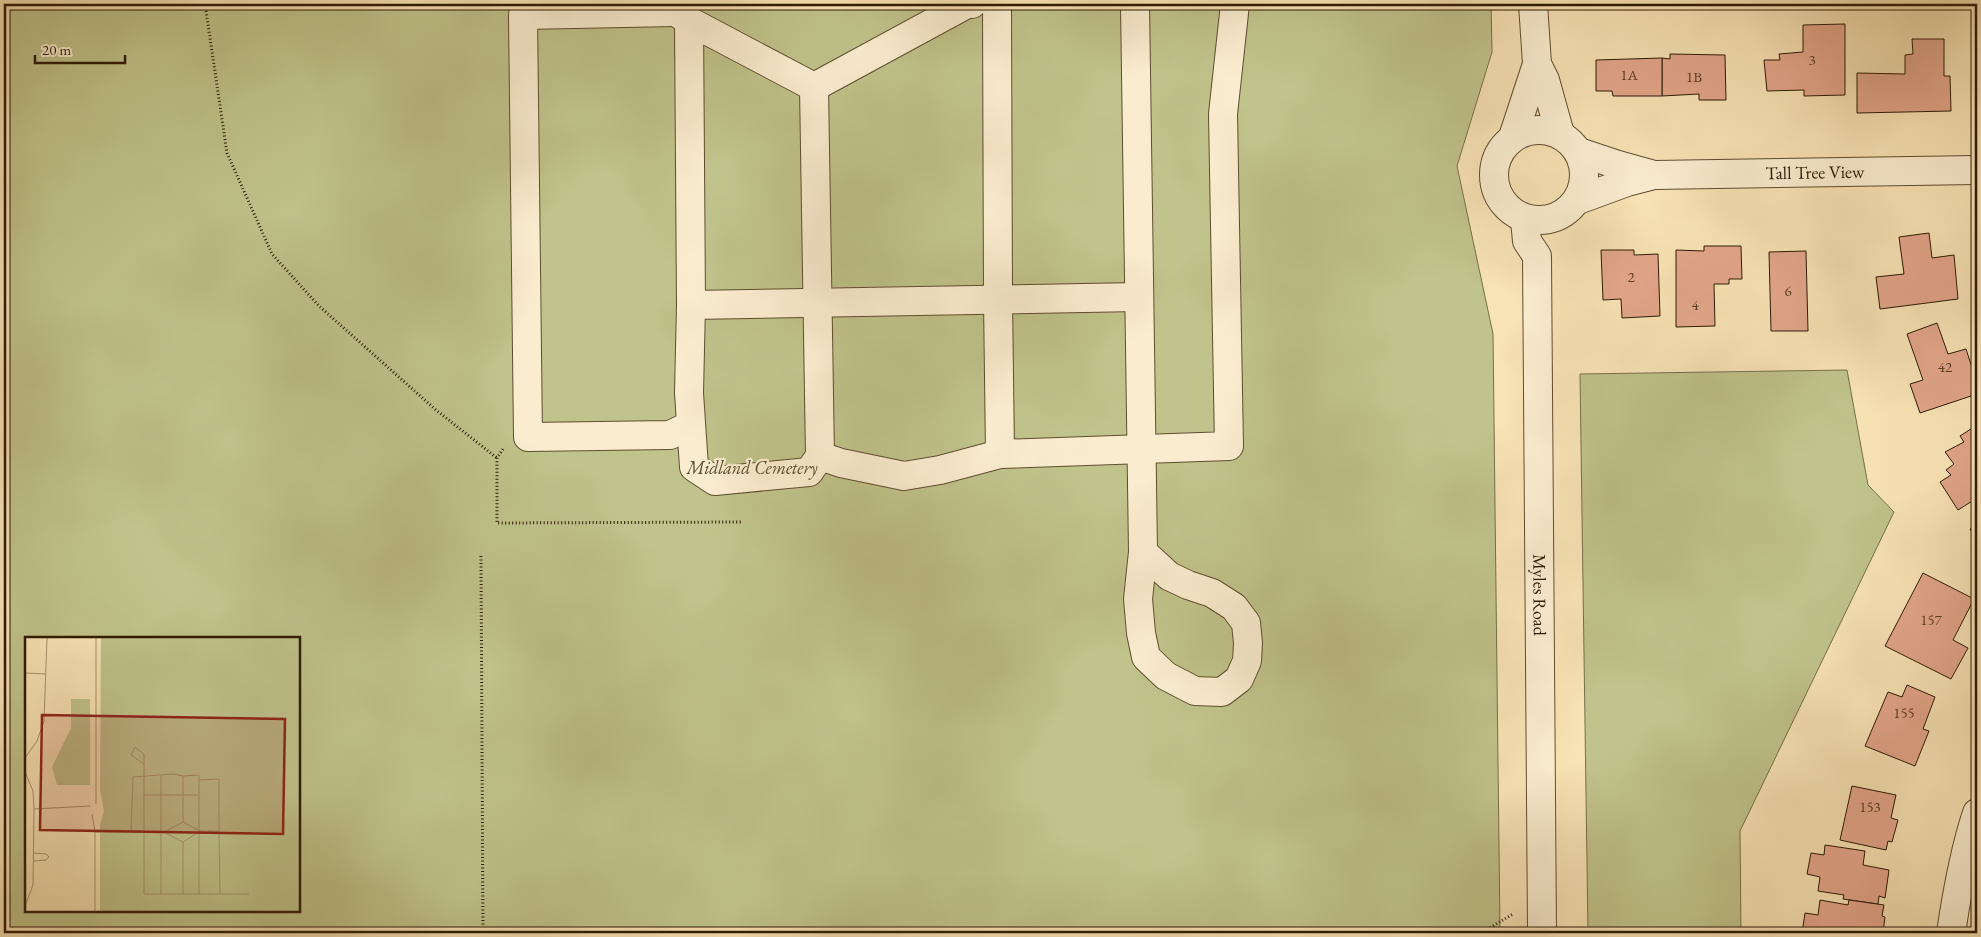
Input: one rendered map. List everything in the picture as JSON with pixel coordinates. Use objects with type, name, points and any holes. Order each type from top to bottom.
[{"type":"street","points":[[814,87],[966,4],[972,4]]},
{"type":"street","points":[[997,4],[1000,454]]},
{"type":"street","points":[[1135,4],[1143,552],[1138,599],[1141,633],[1146,657],[1166,676],[1196,692],[1222,692],[1239,679],[1247,661],[1246,623],[1234,607],[1212,593],[1188,586],[1168,576],[1143,552]]},
{"type":"street","points":[[820,456],[841,463],[904,476],[940,470],[1000,454],[1229,446],[1223,114],[1235,4]]},
{"type":"street","points":[[1533,4],[1537,64],[1586,177],[1552,236],[1537,256]]},
{"type":"street","points":[[691,425],[670,435],[528,437],[522,9],[683,12],[814,87]]},
{"type":"street","points":[[683,12],[691,304],[689,393],[691,425],[694,467],[715,481],[809,472],[820,456],[814,87]]},
{"type":"street","points":[[1537,64],[1513,137],[1498,154],[1493,176],[1499,198],[1515,214],[1525,220],[1537,221],[1569,208]]},
{"type":"street","points":[[1513,137],[1535,129],[1570,143]]},
{"type":"street","name":"Tall Tree View","points":[[1570,143],[1618,165],[1654,175]]},
{"type":"street","name":"Tall Tree View","points":[[1569,208],[1627,182],[1654,175],[1977,170]]},
{"type":"street","name":"Myles Road","points":[[1525,220],[1528,241],[1537,256],[1542,933]]},
{"type":"street","points":[[691,304],[1139,297]]},
{"type":"street","points":[[1951,933],[1958,886],[1977,813]]},
{"type":"path","points":[[205,4],[227,153],[272,254],[326,312],[436,410],[497,458]]},
{"type":"path","points":[[528,437],[504,448],[497,458],[497,523],[742,522]]},
{"type":"path","points":[[481,556],[483,933]]},
{"type":"green space","name":"Midland Cemetery","points":[[4,4],[1491,4],[1492,52],[1457,166],[1493,334],[1500,933],[4,933]]},
{"type":"green space","points":[[1847,370],[1868,485],[1894,512],[1740,831],[1741,933],[1588,933],[1580,374]]},
{"type":"building","points":[[1845,24],[1845,95],[1804,96],[1804,90],[1767,91],[1764,60],[1780,60],[1779,54],[1803,52],[1803,25]]},
{"type":"building","points":[[1912,39],[1944,39],[1944,76],[1950,76],[1951,111],[1857,113],[1857,73],[1905,74],[1905,55],[1913,54]]},
{"type":"building","points":[[1670,54],[1725,55],[1726,100],[1699,100],[1699,94],[1662,96],[1662,58],[1670,59]]},
{"type":"building","points":[[1662,58],[1662,96],[1613,96],[1612,91],[1596,91],[1596,60]]},
{"type":"building","points":[[1929,233],[1932,258],[1954,255],[1958,299],[1880,309],[1876,277],[1904,274],[1899,237]]},
{"type":"building","points":[[1704,246],[1741,246],[1742,279],[1729,279],[1729,284],[1714,284],[1715,326],[1676,327],[1676,250],[1704,251]]},
{"type":"building","points":[[1601,250],[1634,250],[1634,255],[1658,254],[1660,316],[1622,318],[1621,299],[1603,300]]},
{"type":"building","points":[[1806,251],[1808,331],[1771,331],[1769,252]]},
{"type":"building","points":[[1937,323],[1948,354],[1966,349],[1977,383],[1977,394],[1920,413],[1910,384],[1923,380],[1907,334]]},
{"type":"building","points":[[1977,425],[1977,498],[1958,510],[1940,482],[1951,475],[1946,470],[1954,464],[1945,452],[1964,442],[1960,436]]},
{"type":"building","points":[[1977,512],[1977,525],[1972,516]]},
{"type":"building","points":[[1977,525],[1977,541],[1970,529]]},
{"type":"building","points":[[1923,573],[1974,599],[1953,640],[1968,648],[1951,679],[1885,646]]},
{"type":"building","points":[[1907,685],[1935,697],[1923,729],[1929,731],[1915,766],[1865,746],[1888,692],[1902,697]]},
{"type":"building","points":[[1852,786],[1896,795],[1891,818],[1898,820],[1892,842],[1888,841],[1886,850],[1840,840]]},
{"type":"building","points":[[1825,845],[1865,851],[1863,865],[1889,870],[1885,898],[1879,896],[1878,904],[1843,899],[1844,895],[1818,891],[1820,877],[1807,874],[1811,853],[1824,855]]},
{"type":"building","points":[[1820,900],[1848,905],[1849,900],[1884,905],[1882,916],[1885,917],[1883,933],[1802,933],[1805,913],[1818,915]]}]
